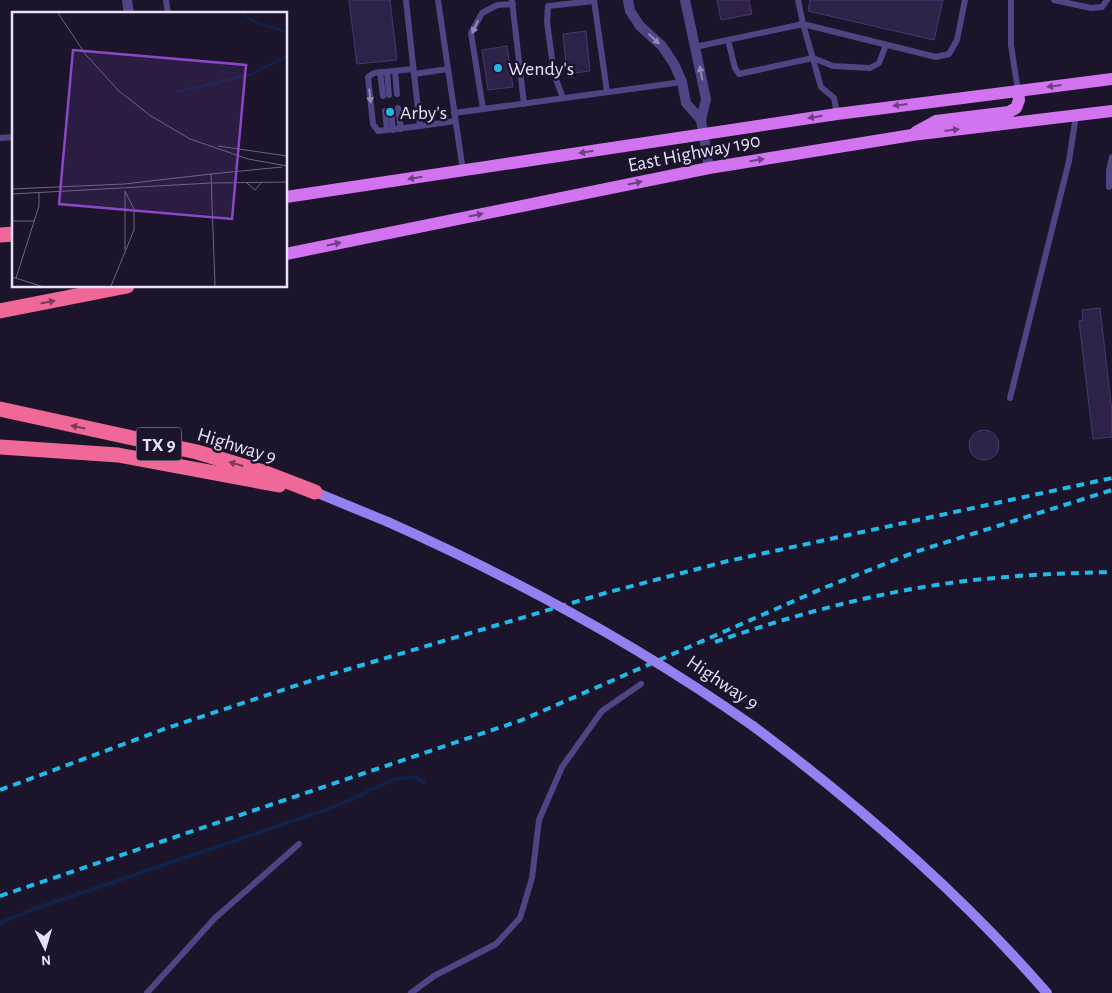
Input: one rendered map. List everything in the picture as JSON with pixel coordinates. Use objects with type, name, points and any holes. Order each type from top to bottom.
[{"type":"highway","points":[[0,311],[117,288]]},
{"type":"highway","name":"Highway 9","points":[[0,410],[197,452],[263,472],[315,492]]},
{"type":"highway","name":"Highway 9","points":[[0,447],[118,456],[315,492]]},
{"type":"main road","name":"East Highway 190","points":[[288,197],[837,114],[1112,79]]},
{"type":"main road","points":[[912,135],[936,121],[1009,112],[1016,108],[1018,91]]},
{"type":"main road","name":"East Highway 190","points":[[288,254],[709,168],[912,135],[1112,110]]},
{"type":"main road","name":"Highway 9","points":[[315,492],[388,522],[471,560],[573,612],[620,639],[707,694],[753,726],[893,838],[983,924],[1047,993]]},
{"type":"street","points":[[628,0],[630,11],[640,26],[662,46],[674,64],[682,82],[686,103],[701,120]]},
{"type":"street","points":[[685,0],[706,99],[701,120],[709,168]]},
{"type":"lane","points":[[406,0],[420,126]]},
{"type":"lane","points":[[438,0],[463,170]]},
{"type":"lane","points":[[563,98],[554,74],[547,22],[548,6],[594,0],[607,92]]},
{"type":"lane","points":[[798,0],[821,87],[834,98],[837,114]]},
{"type":"lane","points":[[696,47],[803,24],[936,57],[950,54],[957,40],[965,0]]},
{"type":"lane","points":[[1011,0],[1011,46],[1018,91]]},
{"type":"lane","points":[[1054,0],[1091,8],[1102,7],[1107,0]]},
{"type":"lane","points":[[483,109],[471,33],[482,12],[497,4],[512,2],[524,104]]},
{"type":"lane","points":[[728,40],[735,68],[740,74],[813,58],[833,66],[870,68],[880,63],[886,45]]},
{"type":"lane","points":[[448,70],[395,71],[374,73],[368,77],[373,124],[378,131],[455,121]]},
{"type":"lane","points":[[395,71],[397,94]]},
{"type":"lane","points":[[384,72],[386,95]]},
{"type":"lane","points":[[454,113],[682,82]]},
{"type":"lane","points":[[398,108],[401,129]]},
{"type":"lane","points":[[388,110],[390,130]]},
{"type":"lane","points":[[1010,398],[1069,161],[1076,115]]},
{"type":"lane","points":[[1109,187],[1108,171],[1112,157]]},
{"type":"lane","points":[[411,993],[434,976],[496,944],[520,918],[532,878],[539,820],[562,767],[602,711],[641,684]]},
{"type":"lane","points":[[146,993],[215,918],[299,844]]},
{"type":"building","points":[[349,0],[390,0],[397,60],[357,64]]},
{"type":"building","points":[[717,0],[749,0],[752,14],[721,20]]},
{"type":"building","points":[[810,0],[943,0],[934,40],[808,11]]},
{"type":"building","points":[[586,31],[590,71],[567,74],[563,34]]},
{"type":"building","name":"Wendy's","points":[[507,46],[513,87],[488,90],[482,50]]},
{"type":"building","points":[[1100,308],[1112,412],[1112,437],[1093,439],[1079,321],[1083,320],[1082,310]]},
{"type":"building","points":[[984,430],[995,434],[999,445],[995,456],[984,460],[973,456],[969,445],[973,434]]},
{"type":"waterway","points":[[0,923],[31,910],[334,807],[395,779],[416,777],[424,782]]},
{"type":"railway","points":[[0,790],[167,728],[325,676],[609,592],[728,561],[1112,478]]},
{"type":"railway","points":[[0,896],[522,720],[826,587],[918,551],[1112,490]]},
{"type":"railway","points":[[715,642],[818,610],[923,587],[1010,577],[1112,572]]},
{"type":"place","name":"Wendy's","points":[[498,68]]},
{"type":"place","name":"Arby's","points":[[390,112]]}]
